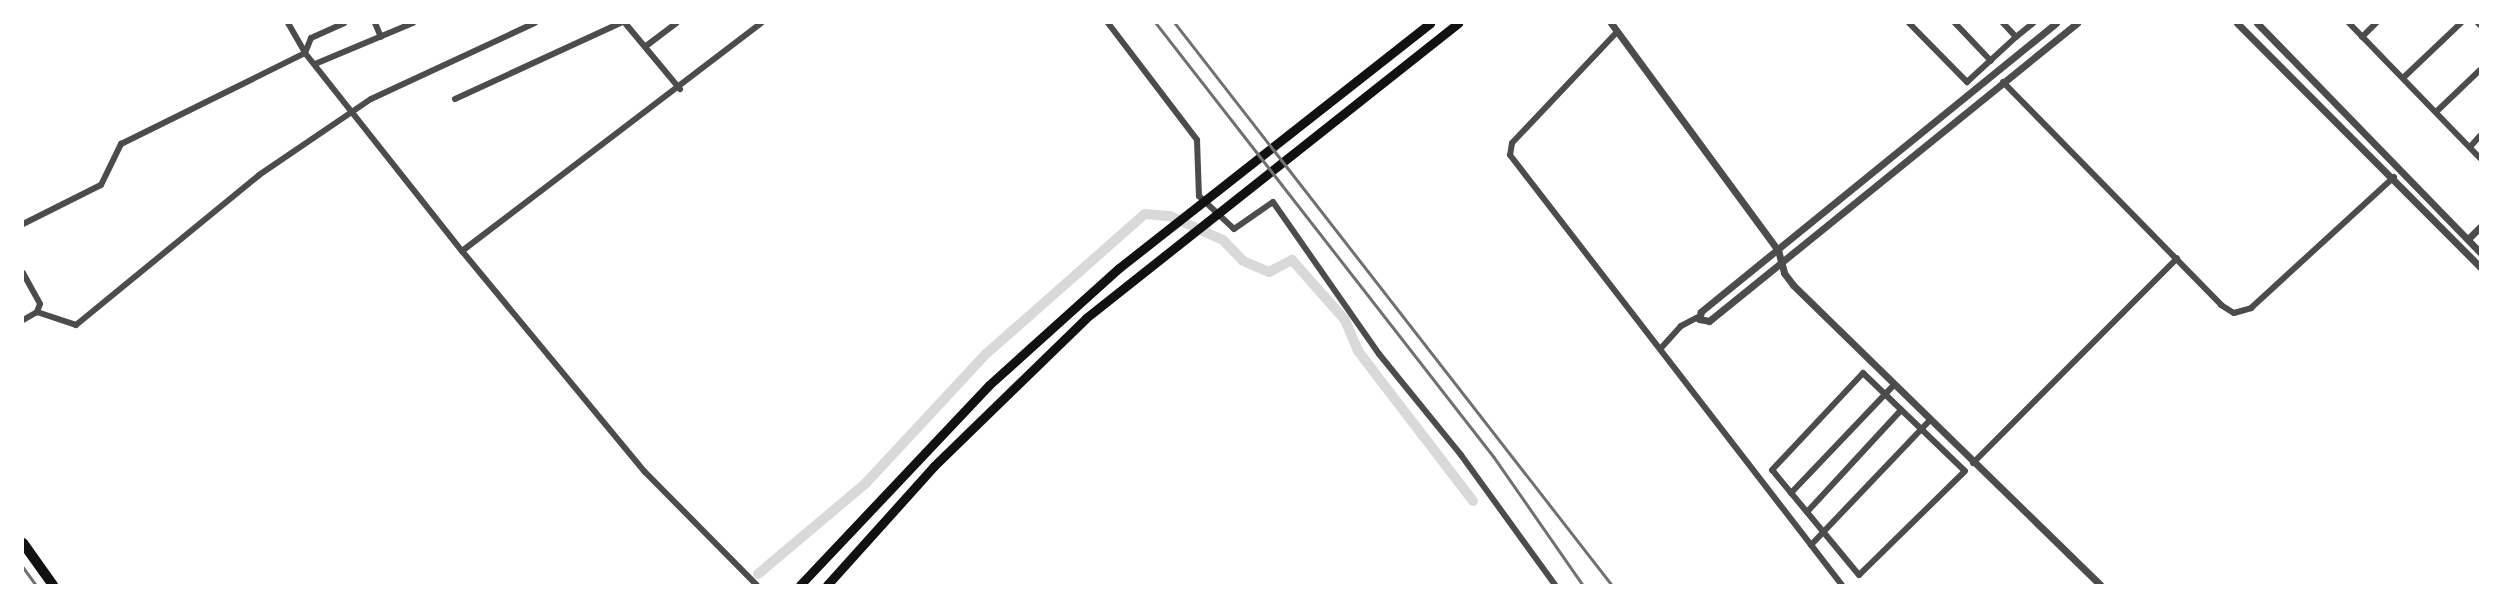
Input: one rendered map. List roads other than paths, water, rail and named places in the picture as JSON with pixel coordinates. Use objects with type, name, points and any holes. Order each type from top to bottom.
[{"type":"highway","points":[[23,543],[53,585]]},
{"type":"main road","points":[[800,585],[989,385],[1119,268],[1430,23]]},
{"type":"main road","points":[[827,585],[934,466],[1086,318],[1458,23]]},
{"type":"street","points":[[288,23],[305,52],[350,113],[645,471],[757,585]]},
{"type":"street","points":[[23,225],[101,185],[121,144],[305,52],[313,36],[344,23]]},
{"type":"street","points":[[374,23],[381,37]]},
{"type":"street","points":[[315,64],[413,23]]},
{"type":"street","points":[[37,312],[76,325],[259,175],[285,162],[350,113],[407,80],[535,23]]},
{"type":"street","points":[[455,99],[623,23],[646,46],[680,89]]},
{"type":"street","points":[[646,46],[676,23]]},
{"type":"street","points":[[462,251],[680,89],[761,23]]},
{"type":"street","points":[[1108,23],[1197,140],[1199,196],[1234,229],[1273,202],[1379,354],[1461,455],[1555,585]]},
{"type":"street","points":[[1611,23],[1780,254],[1784,273],[1793,285],[2100,585]]},
{"type":"street","points":[[1909,23],[1967,82],[2033,23]]},
{"type":"street","points":[[1955,23],[1991,61]]},
{"type":"street","points":[[2003,23],[2017,37]]},
{"type":"street","points":[[1662,347],[1681,326],[1698,317],[1709,321],[1780,254],[2056,23]]},
{"type":"street","points":[[1780,254],[2077,23]]},
{"type":"street","points":[[2237,23],[2480,267]]},
{"type":"street","points":[[2257,23],[2480,252]]},
{"type":"street","points":[[2349,23],[2480,158]]},
{"type":"street","points":[[2362,37],[2376,23]]},
{"type":"street","points":[[2403,78],[2461,23]]},
{"type":"street","points":[[1616,33],[1512,143],[1510,152],[1842,585]]},
{"type":"street","points":[[2436,112],[2480,70]]},
{"type":"street","points":[[2003,82],[2178,258],[2221,305],[2245,312],[2393,177]]},
{"type":"street","points":[[2470,147],[2480,136]]},
{"type":"street","points":[[2468,239],[2480,227]]},
{"type":"street","points":[[1973,463],[2178,258]]},
{"type":"street","points":[[23,273],[40,304],[37,312],[23,320]]},
{"type":"street","points":[[1863,373],[1901,410],[1965,471],[1859,575],[1772,470],[1863,373]]},
{"type":"street","points":[[1780,504],[1793,495],[1894,385]]},
{"type":"street","points":[[1807,512],[1901,410]]},
{"type":"street","points":[[1811,545],[1930,420]]},
{"type":"waterway","points":[[758,574],[865,484],[986,354],[1145,214],[1170,216],[1223,240],[1243,261],[1269,272],[1292,260],[1345,320],[1358,351],[1473,501]]},
{"type":"railway","points":[[1156,23],[1494,457],[1583,585]]},
{"type":"railway","points":[[1175,23],[1612,585]]},
{"type":"railway","points":[[23,567],[36,585]]},
{"type":"railway","points":[[1385,585],[1475,585]]}]
